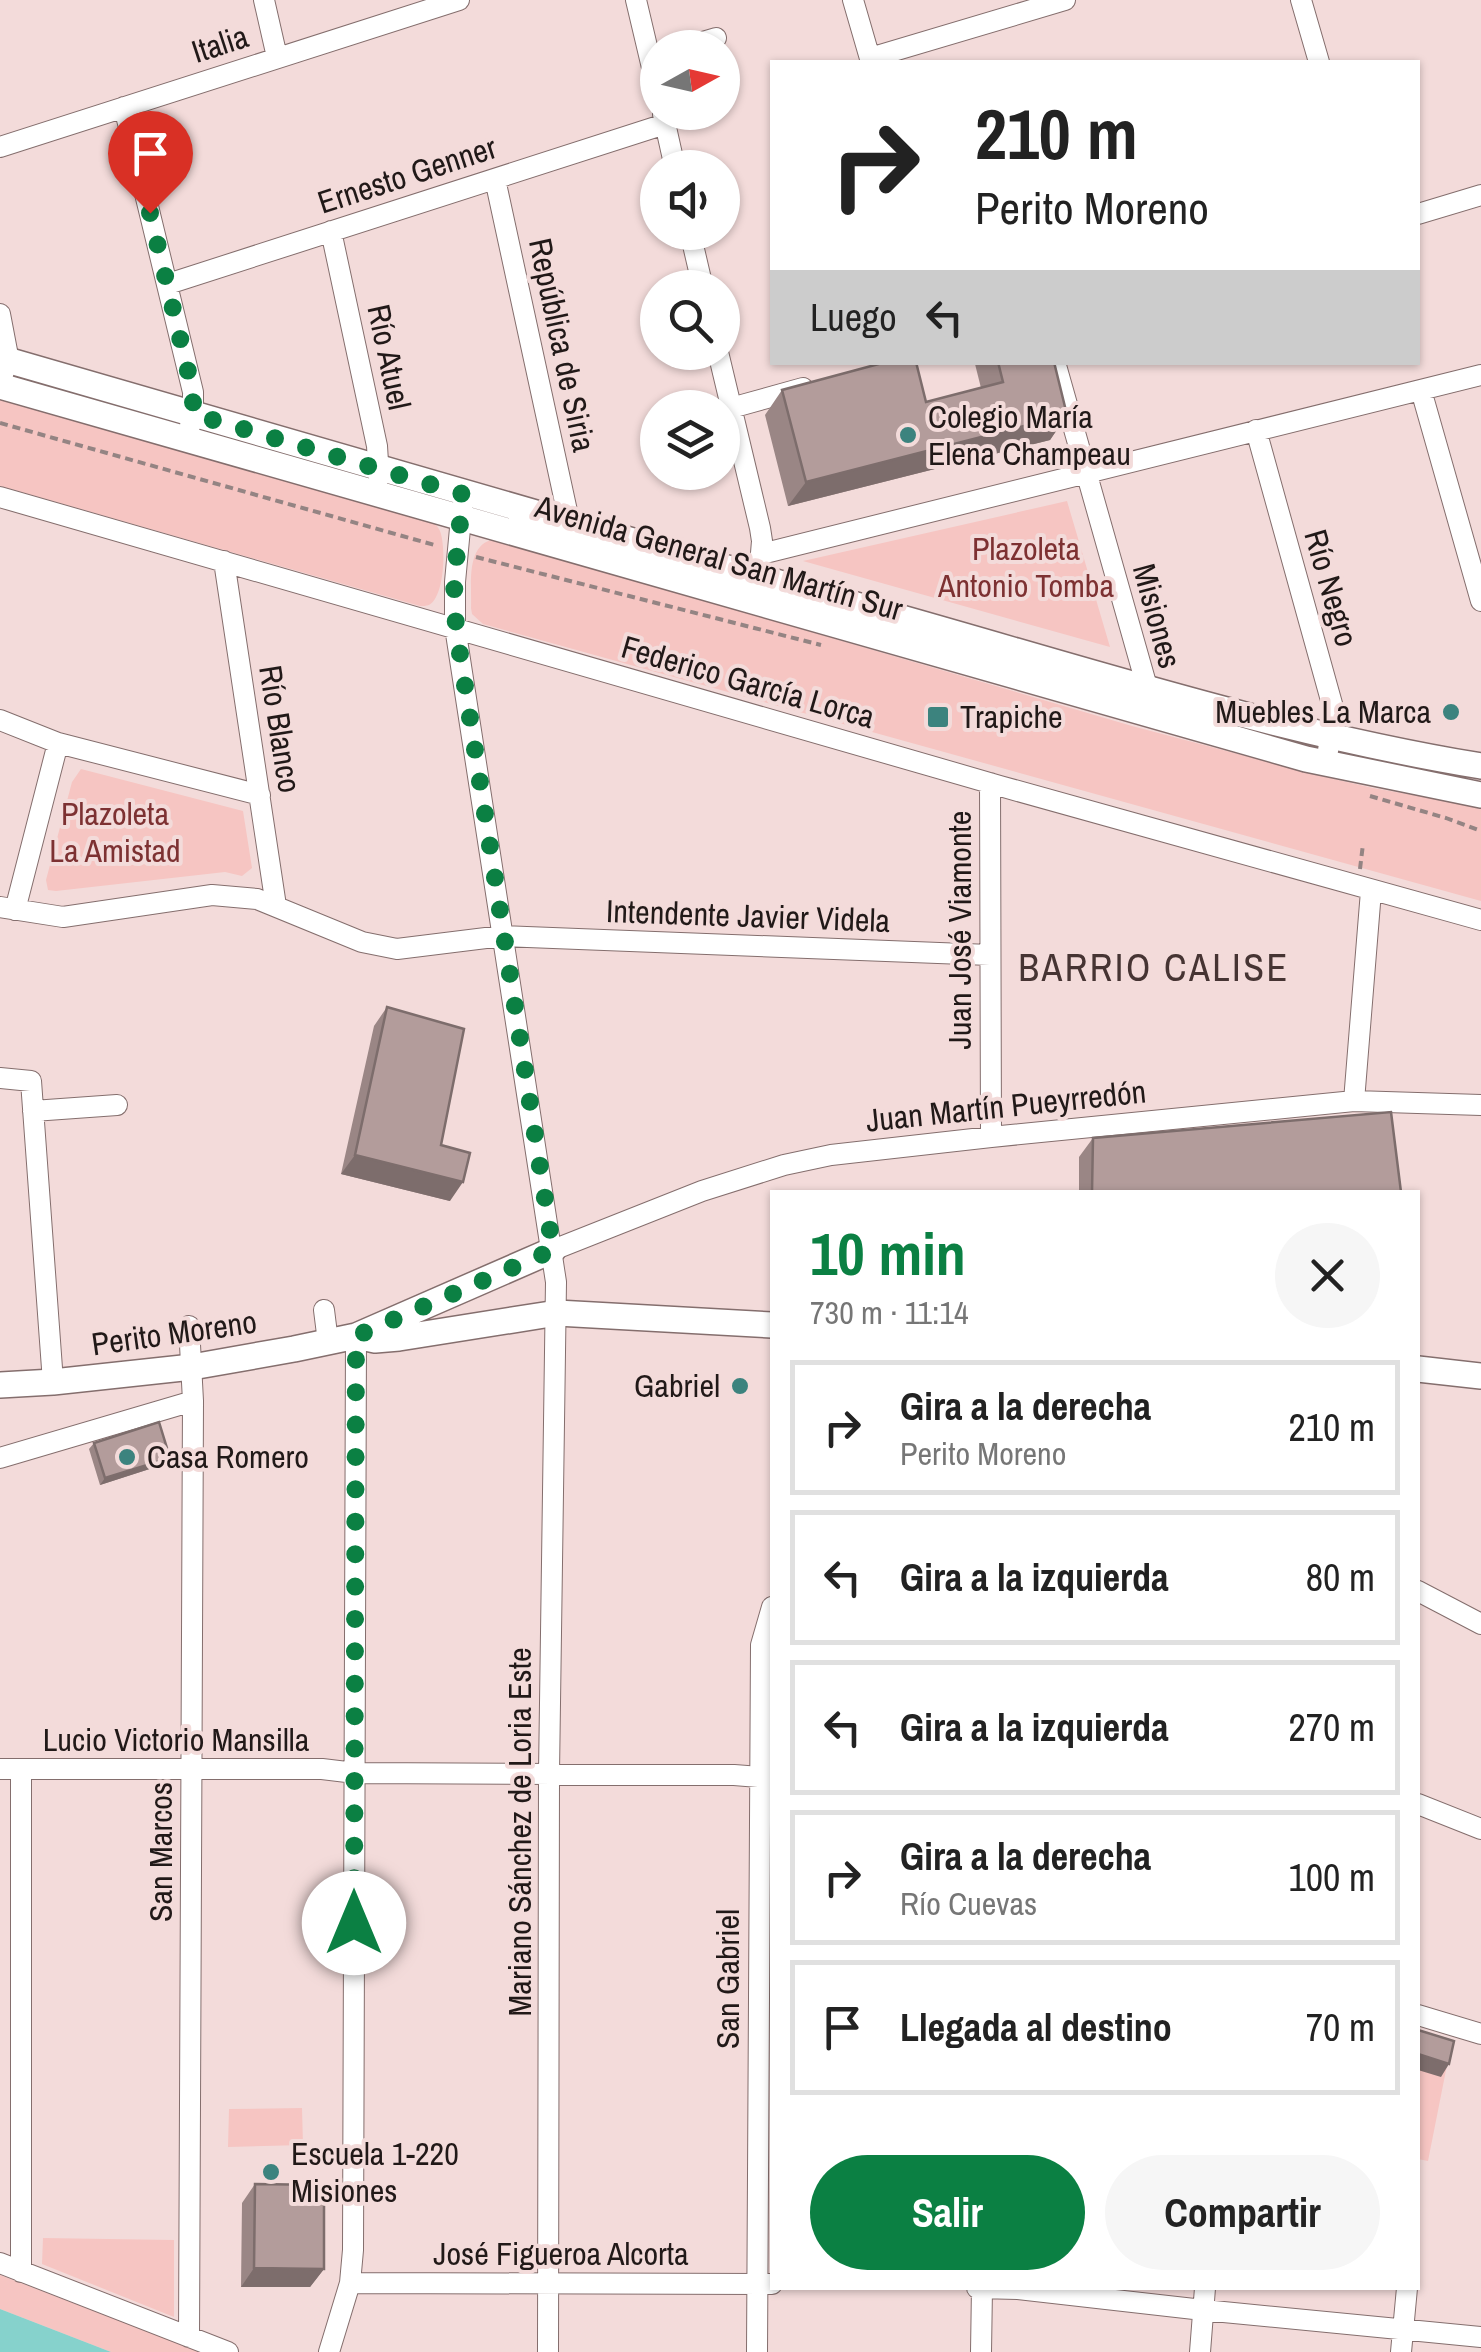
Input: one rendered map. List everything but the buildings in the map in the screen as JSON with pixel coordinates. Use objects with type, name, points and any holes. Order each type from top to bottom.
[{"type":"main road","name":"Avenida General San Martín Sur","points":[[4,359],[380,469],[462,506],[757,577]]},
{"type":"main road","name":"Avenida General San Martín Sur","points":[[0,386],[378,495],[570,524],[757,577],[1144,700],[1326,764],[1481,795]]},
{"type":"main road","name":"Avenida General San Martín Sur","points":[[1144,700],[1481,766]]},
{"type":"main road","name":"Perito Moreno","points":[[0,1384],[192,1367],[356,1336],[553,1250]]},
{"type":"main road","name":"Perito Moreno","points":[[356,1336],[375,1340],[399,1338],[556,1313],[770,1325]]},
{"type":"main road","points":[[1420,1369],[1481,1376]]},
{"type":"street","points":[[264,0],[277,57]]},
{"type":"street","name":"Italia","points":[[0,147],[436,4],[459,0]]},
{"type":"street","points":[[636,0],[645,30]]},
{"type":"street","points":[[853,0],[871,60],[1065,0]]},
{"type":"street","points":[[1301,0],[1318,60]]},
{"type":"street","points":[[124,107],[193,392],[193,414],[186,440]]},
{"type":"street","name":"Ernesto Genner","points":[[168,284],[640,127]]},
{"type":"street","name":"República de Siria","points":[[495,178],[570,524]]},
{"type":"street","points":[[1420,213],[1481,195]]},
{"type":"street","name":"Río Atuel","points":[[331,232],[378,446],[378,495]]},
{"type":"street","points":[[0,314],[4,359],[0,386]]},
{"type":"street","name":"Misiones","points":[[1056,365],[1144,700]]},
{"type":"street","points":[[740,442],[760,528],[757,577],[1086,472],[1481,375]]},
{"type":"street","points":[[740,406],[823,383]]},
{"type":"street","points":[[1421,390],[1481,601]]},
{"type":"street","name":"Río Negro","points":[[1256,430],[1334,711],[1326,764]]},
{"type":"street","name":"Federico García Lorca","points":[[1,501],[1481,920]]},
{"type":"street","name":"Mariano Sánchez de Loria Este","points":[[462,506],[454,582],[456,628],[553,1250],[556,1313],[548,2352]]},
{"type":"street","name":"Río Blanco","points":[[224,562],[276,906]]},
{"type":"street","points":[[0,720],[58,743],[260,795]]},
{"type":"street","points":[[8,908],[58,743]]},
{"type":"street","name":"Juan José Viamonte","points":[[990,783],[991,1136]]},
{"type":"street","points":[[1354,1101],[1371,890]]},
{"type":"street","name":"Intendente Javier Videla","points":[[8,908],[63,918],[224,895],[257,899],[362,942],[397,950],[502,936],[990,955]]},
{"type":"street","points":[[0,1078],[31,1081],[52,1382]]},
{"type":"street","name":"Juan Martín Pueyrredón","points":[[553,1250],[702,1190],[831,1155],[1354,1101],[1481,1105]]},
{"type":"street","points":[[33,1111],[117,1104]]},
{"type":"street","points":[[324,1310],[328,1342]]},
{"type":"street","name":"San Marcos","points":[[189,1326],[193,1400],[190,2337]]},
{"type":"street","points":[[329,2352],[350,2284],[354,2201],[356,1336]]},
{"type":"street","points":[[0,1458],[193,1400]]},
{"type":"street","points":[[1420,1592],[1481,1624]]},
{"type":"street","name":"San Gabriel","points":[[757,2352],[765,2284],[766,1778],[761,1645],[770,1614]]},
{"type":"street","points":[[10,1769],[21,2272]]},
{"type":"street","name":"Lucio Victorio Mansilla","points":[[10,1769],[766,1778]]},
{"type":"street","points":[[1420,1805],[1481,1829]]},
{"type":"street","points":[[1420,2015],[1481,2034]]},
{"type":"street","points":[[0,2263],[228,2352]]},
{"type":"street","name":"José Figueroa Alcorta","points":[[350,2284],[765,2284]]},
{"type":"street","points":[[979,2290],[981,2352]]},
{"type":"street","points":[[1035,2290],[1481,2337]]},
{"type":"street","points":[[1200,2352],[1205,2290]]},
{"type":"street","points":[[1401,2352],[1407,2290]]},
{"type":"path","points":[[0,423],[457,552],[827,647]]},
{"type":"path","points":[[1354,792],[1481,831]]},
{"type":"green space","points":[[0,393],[429,518],[442,538],[443,570],[438,592],[429,605],[420,606],[0,486]]},
{"type":"green space","name":"Plazoleta Antonio Tomba","points":[[1067,501],[1110,647],[803,561]]},
{"type":"green space","points":[[495,539],[1132,726],[1321,776],[1481,807],[1481,901],[483,624],[472,614],[472,566],[479,549]]},
{"type":"green space","name":"Plazoleta La Amistad","points":[[81,769],[243,811],[252,868],[242,876],[225,872],[48,890],[46,880],[72,782]]},
{"type":"green space","points":[[1420,2046],[1449,2055],[1428,2161],[1420,2159]]},
{"type":"green space","points":[[302,2108],[303,2145],[228,2147],[229,2109]]},
{"type":"green space","points":[[43,2238],[174,2240],[174,2317],[42,2264]]},
{"type":"green space","points":[[0,2275],[201,2352],[111,2352],[0,2309]]},
{"type":"water","points":[[0,2309],[111,2352],[0,2352]]},
{"type":"place","name":"Colegio María Elena Champeau","points":[[908,435]]},
{"type":"place","name":"Muebles La Marca","points":[[1451,712]]},
{"type":"place","name":"Trapiche","points":[[938,717]]},
{"type":"place","name":"Gabriel","points":[[740,1386]]},
{"type":"place","name":"Casa Romero","points":[[127,1457]]},
{"type":"place","name":"Escuela 1-220 Misiones","points":[[271,2172]]},
{"type":"district","name":"BARRIO CALISE","points":[[1154,968]]},
{"type":"route","points":[[150,213],[193,392],[193,414],[463,494],[454,582],[456,628],[553,1250],[356,1336],[354,1923]]}]
